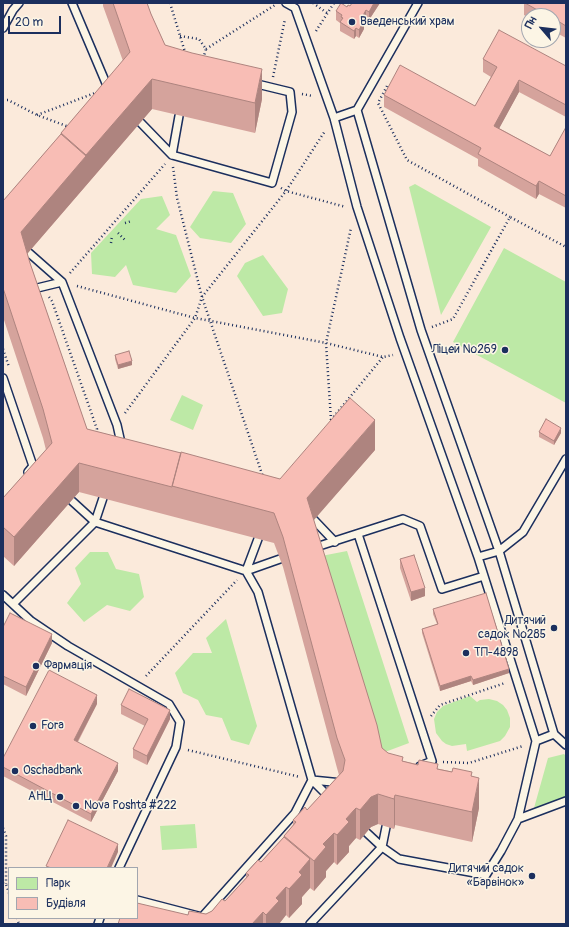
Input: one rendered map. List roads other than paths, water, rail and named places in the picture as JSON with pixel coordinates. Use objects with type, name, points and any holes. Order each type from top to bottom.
[{"type":"lane","points":[[3,28],[13,10],[19,3]]},
{"type":"lane","points":[[72,3],[109,90]]},
{"type":"lane","points":[[334,118],[357,110],[418,3]]},
{"type":"lane","points":[[291,5],[334,118],[356,208],[400,338],[478,557],[536,741],[518,818],[486,876],[399,859],[382,847],[367,833]]},
{"type":"lane","points":[[140,122],[172,155],[272,183],[292,112],[290,92],[242,80]]},
{"type":"lane","points":[[357,110],[421,330],[499,551],[554,734],[566,746]]},
{"type":"lane","points":[[172,155],[179,116]]},
{"type":"lane","points":[[28,252],[62,282],[117,425],[121,446]]},
{"type":"lane","points":[[29,290],[62,282]]},
{"type":"lane","points":[[3,378],[37,467],[23,477]]},
{"type":"lane","points":[[478,557],[499,551],[523,532],[566,459]]},
{"type":"lane","points":[[14,603],[95,522],[103,498]]},
{"type":"lane","points":[[72,501],[95,522],[246,571],[280,559]]},
{"type":"lane","points":[[313,548],[403,519],[420,526],[442,589],[484,576]]},
{"type":"lane","points":[[314,520],[334,542]]},
{"type":"lane","points":[[358,534],[432,761],[413,768]]},
{"type":"lane","points":[[246,571],[258,539]]},
{"type":"lane","points":[[246,571],[258,592],[312,780],[338,806]]},
{"type":"lane","points":[[3,595],[14,603],[31,621],[169,704],[180,722],[176,747],[119,867]]},
{"type":"lane","points":[[536,741],[554,734]]},
{"type":"lane","points":[[312,780],[342,783]]},
{"type":"lane","points":[[201,921],[295,813],[312,780]]},
{"type":"lane","points":[[518,818],[566,801]]},
{"type":"lane","points":[[310,924],[382,847],[386,827]]},
{"type":"lane","points":[[138,900],[207,924]]},
{"type":"place","name":"Введенський храм","points":[[352,22]]},
{"type":"place","name":"Ліцей №269","points":[[505,350]]},
{"type":"place","name":"Дитячий садок №285","points":[[554,628]]},
{"type":"place","name":"ТП-4898","points":[[466,653]]},
{"type":"place","name":"Фармація","points":[[36,666]]},
{"type":"place","name":"Fora","points":[[33,726]]},
{"type":"place","name":"Oschadbank","points":[[15,771]]},
{"type":"place","name":"АНЦ","points":[[60,797]]},
{"type":"place","name":"Nova Poshta #222","points":[[76,806]]},
{"type":"place","name":"Дитячий садок «Барвінок»","points":[[532,876]]}]
